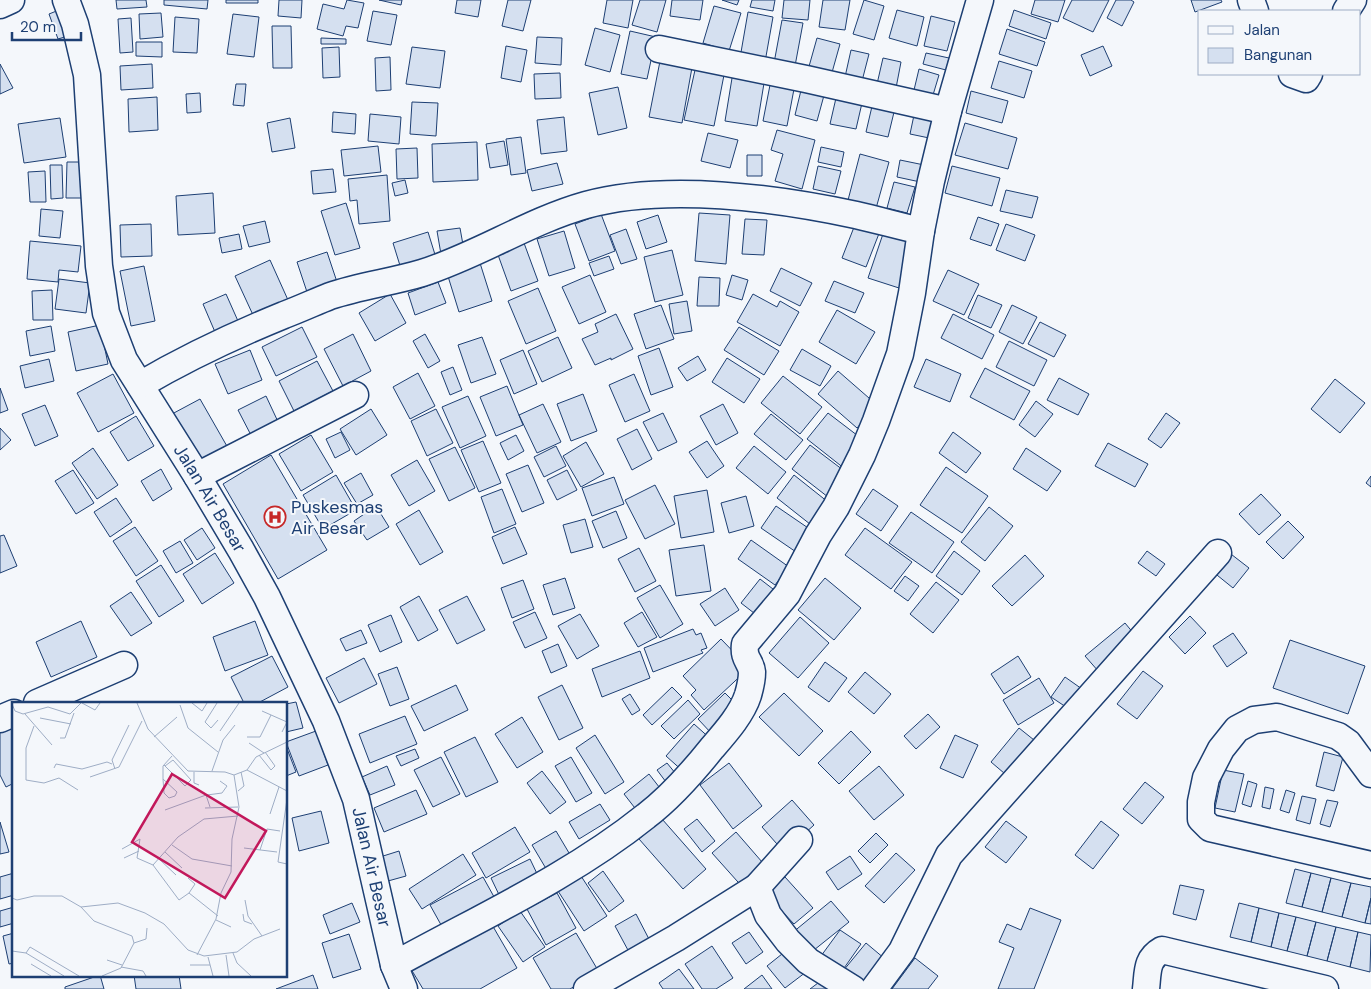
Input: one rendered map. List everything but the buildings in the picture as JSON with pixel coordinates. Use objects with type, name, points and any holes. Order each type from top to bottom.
[{"type":"street","points":[[0,5],[11,0]]},
{"type":"street","name":"Jalan Air Besar","points":[[66,0],[75,24],[87,76],[99,266],[106,313],[124,360],[197,476],[267,597],[310,683],[340,754],[356,799],[394,965],[404,989]]},
{"type":"street","points":[[394,965],[551,880],[648,816],[696,768],[740,711],[748,695],[752,671],[744,654],[745,644],[787,594],[818,535],[845,490],[862,455],[900,354],[914,284],[920,231],[948,110],[980,0]]},
{"type":"street","points":[[659,49],[948,110]]},
{"type":"street","points":[[1295,75],[1306,79],[1308,75]]},
{"type":"street","points":[[140,385],[175,364],[254,327],[331,296],[448,264],[552,217],[613,198],[661,195],[766,200],[857,216],[920,231]]},
{"type":"street","points":[[197,476],[355,395]]},
{"type":"street","points":[[874,989],[902,951],[949,855],[1218,553]]},
{"type":"street","points":[[39,702],[124,665]]},
{"type":"street","points":[[0,719],[12,714]]},
{"type":"street","points":[[1371,774],[1348,743],[1338,736],[1277,718],[1254,720],[1238,729],[1221,748],[1206,778],[1201,802],[1201,819],[1210,828],[1371,865]]},
{"type":"street","points":[[587,989],[676,938],[757,887],[799,840]]},
{"type":"street","points":[[757,887],[768,915],[795,948],[808,961],[853,989]]},
{"type":"street","points":[[1146,989],[1149,966],[1153,955],[1162,950],[1325,989]]},
{"type":"place","name":"Puskesmas Air Besar","points":[[275,517]]}]
